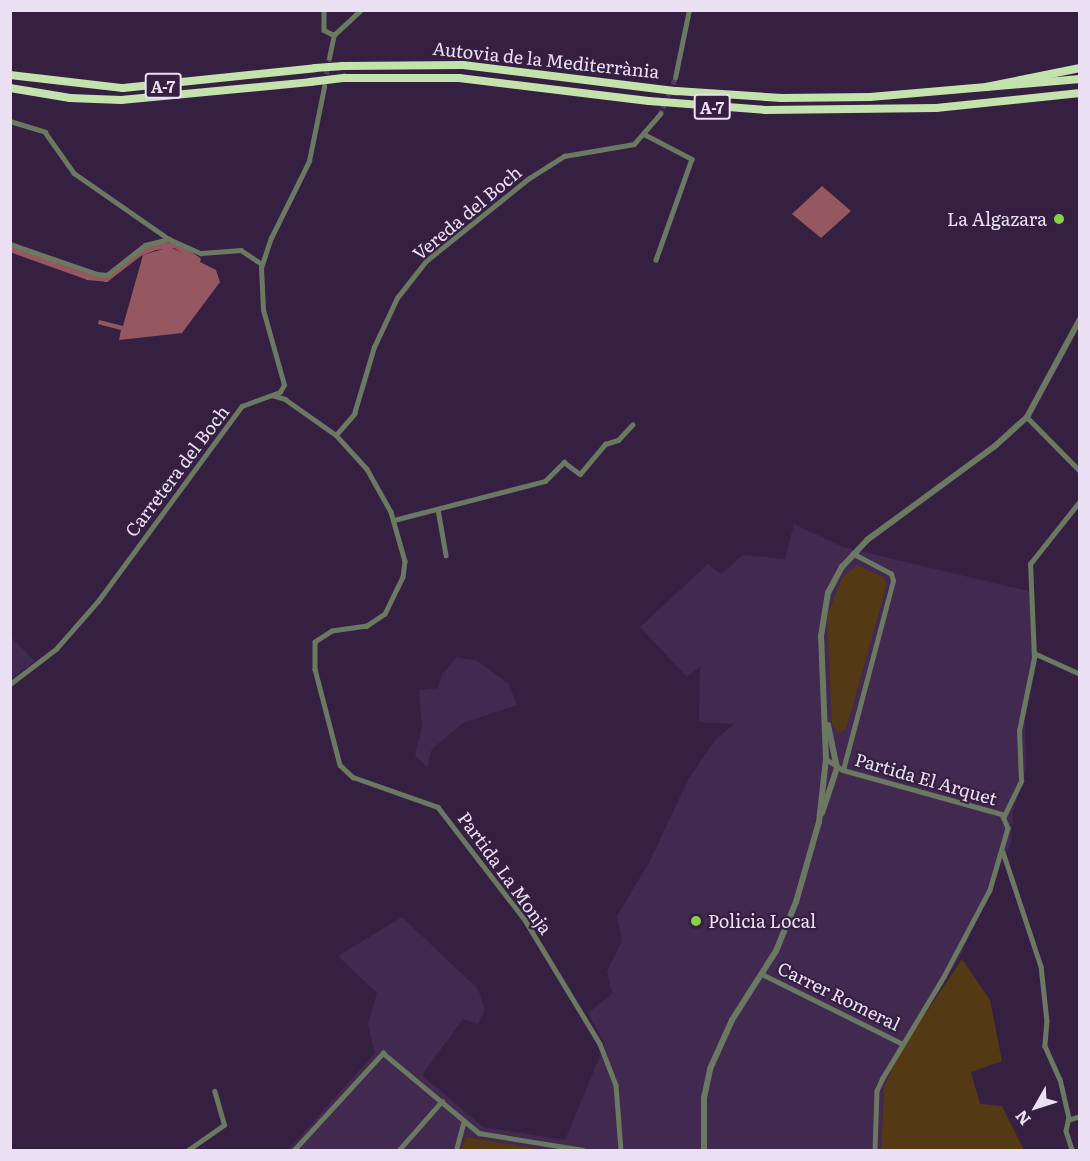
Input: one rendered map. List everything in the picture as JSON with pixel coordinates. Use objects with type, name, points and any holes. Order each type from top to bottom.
[{"type":"highway","name":"Autovia de la Mediterrània","points":[[10,75],[123,88],[343,66],[463,65],[676,91],[772,97],[870,98],[1076,80]]},
{"type":"highway","points":[[981,90],[993,83],[1078,68]]},
{"type":"highway","name":"Autovia de la Mediterrània","points":[[10,88],[70,98],[121,100],[345,78],[459,78],[649,101],[765,110],[936,108],[1080,93]]},
{"type":"street","points":[[324,10],[324,30],[334,35]]},
{"type":"street","points":[[329,58],[334,35],[361,10]]},
{"type":"street","points":[[675,78],[688,10]]},
{"type":"street","points":[[272,395],[284,384],[263,310],[262,264],[309,160],[324,87]]},
{"type":"street","name":"Vereda del Boch","points":[[336,435],[354,414],[375,347],[397,298],[426,261],[528,179],[564,156],[611,151],[634,144],[660,114]]},
{"type":"street","points":[[10,121],[45,132],[74,173],[169,239],[201,253],[241,250],[262,264]]},
{"type":"street","points":[[644,134],[692,159],[656,260]]},
{"type":"street","points":[[10,244],[107,275],[146,245],[169,239]]},
{"type":"street","points":[[819,822],[826,759],[822,613],[835,577],[853,554],[889,522],[995,446],[1027,417],[1080,319]]},
{"type":"street","points":[[272,395],[285,399],[336,435],[381,490],[394,520],[545,481],[564,462],[580,474],[605,444],[618,440],[632,425]]},
{"type":"street","name":"Carretera del Boch","points":[[10,684],[56,649],[98,601],[242,406],[272,395]]},
{"type":"street","points":[[1027,417],[1080,471]]},
{"type":"street","points":[[1004,816],[1022,780],[1019,731],[1034,653],[1030,564],[1080,501]]},
{"type":"street","points":[[438,509],[446,555]]},
{"type":"street","name":"Partida La Monja","points":[[394,520],[405,561],[403,577],[390,606],[377,621],[358,629],[332,631],[315,642],[315,669],[340,765],[352,777],[438,807],[525,920],[600,1044],[615,1084],[621,1150]]},
{"type":"street","points":[[704,1150],[704,1098],[710,1070],[732,1020],[764,975],[796,902],[819,822],[840,769],[893,581],[891,574],[853,554]]},
{"type":"street","points":[[1034,653],[1080,674]]},
{"type":"street","points":[[826,717],[840,769]]},
{"type":"street","points":[[826,759],[840,769]]},
{"type":"street","name":"Partida El Arquet","points":[[840,769],[1004,816],[1008,828],[990,890],[949,968],[901,1042],[878,1091],[875,1150]]},
{"type":"street","points":[[1003,851],[1041,966],[1047,1021],[1045,1046],[1057,1068],[1068,1120],[1065,1131],[1072,1150]]},
{"type":"street","name":"Carrer Romeral","points":[[764,975],[901,1042]]},
{"type":"street","points":[[294,1150],[383,1053],[479,1134],[583,1150]]},
{"type":"street","points":[[188,1150],[224,1125],[214,1091]]},
{"type":"street","points":[[399,1150],[442,1101]]},
{"type":"street","points":[[1068,1120],[1080,1116]]},
{"type":"street","points":[[456,1150],[464,1121]]},
{"type":"shaded area","points":[[822,186],[851,211],[821,238],[792,214]]},
{"type":"shaded area","points":[[170,247],[216,270],[220,282],[182,333],[119,340],[121,330],[98,324],[99,320],[123,326],[143,255]]},
{"type":"shaded area","points":[[794,524],[843,547],[1032,592],[1037,662],[1025,720],[1026,769],[1013,812],[1011,842],[961,955],[899,1053],[884,1087],[881,1150],[288,1150],[375,1053],[368,1024],[377,993],[338,956],[402,917],[478,989],[485,1010],[478,1024],[463,1019],[422,1075],[483,1127],[565,1140],[605,1044],[588,1013],[612,994],[607,971],[622,941],[617,916],[650,861],[688,780],[715,740],[734,724],[699,722],[700,667],[687,677],[640,627],[708,564],[721,574],[743,555],[785,559]]},
{"type":"shaded area","points":[[857,565],[883,577],[887,584],[846,729],[838,733],[832,724],[827,616],[842,578]]},
{"type":"shaded area","points":[[10,636],[35,661],[11,679],[10,679]]},
{"type":"shaded area","points":[[457,657],[477,661],[509,684],[517,705],[463,723],[432,749],[427,767],[415,756],[422,726],[419,690],[438,688],[442,674]]},
{"type":"shaded area","points":[[962,959],[990,1000],[1002,1061],[971,1072],[980,1104],[1002,1106],[1024,1150],[881,1150],[884,1087],[899,1053]]},
{"type":"shaded area","points":[[466,1137],[543,1150],[461,1150]]},
{"type":"waterway","points":[[10,249],[88,277],[106,279],[140,253],[156,247],[175,245],[198,260]]},
{"type":"tunnel","points":[[324,87],[329,58]]},
{"type":"tunnel","points":[[660,114],[675,78]]},
{"type":"place","name":"La Algazara","points":[[1059,219]]},
{"type":"place","name":"Policia Local","points":[[696,921]]}]
